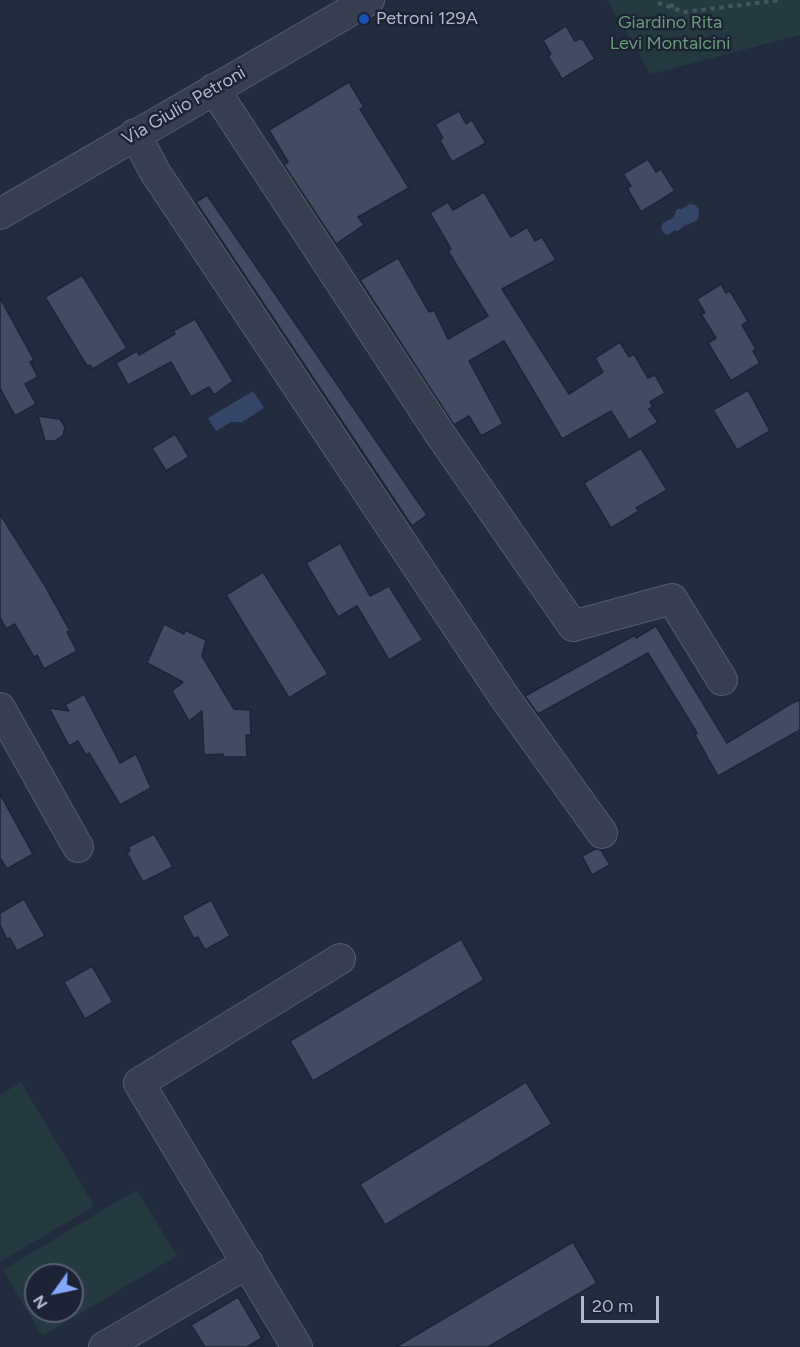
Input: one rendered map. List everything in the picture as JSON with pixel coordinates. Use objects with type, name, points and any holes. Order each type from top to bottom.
[{"type":"street","name":"Via Giulio Petroni","points":[[0,214],[369,0]]},
{"type":"street","points":[[214,89],[440,434],[573,626],[672,599],[722,680]]},
{"type":"street","points":[[135,134],[155,172],[503,695],[602,833]]},
{"type":"street","points":[[0,708],[78,847]]},
{"type":"street","points":[[297,1347],[139,1083],[340,959]]},
{"type":"street","points":[[104,1347],[248,1263]]},
{"type":"path","points":[[671,8],[674,0]]},
{"type":"path","points":[[658,3],[685,12],[781,0]]},
{"type":"green space","name":"Giardino Rita Levi Montalcini","points":[[607,0],[800,0],[800,35],[651,74]]},
{"type":"green space","points":[[21,1082],[94,1206],[0,1262],[0,1095]]},
{"type":"green space","points":[[137,1190],[177,1256],[84,1311],[84,1263],[24,1263],[24,1306],[3,1270]]},
{"type":"green space","points":[[34,1323],[64,1323],[42,1336]]},
{"type":"water","points":[[690,204],[699,209],[698,220],[668,235],[664,233],[661,228],[663,223],[673,218],[677,209]]},
{"type":"water","points":[[253,391],[264,408],[242,422],[231,422],[216,431],[208,418]]},
{"type":"building","points":[[566,26],[575,41],[582,38],[595,59],[562,79],[548,56],[551,54],[543,40]]},
{"type":"building","points":[[349,82],[364,107],[360,109],[409,188],[358,217],[364,225],[336,244],[284,165],[288,162],[269,130]]},
{"type":"building","points":[[459,111],[466,124],[472,120],[486,143],[452,162],[440,140],[443,138],[435,124]]},
{"type":"building","points":[[648,159],[656,172],[661,169],[675,191],[641,212],[627,188],[631,186],[623,174]]},
{"type":"building","points":[[484,192],[511,237],[527,227],[535,241],[542,237],[556,260],[502,289],[569,394],[603,372],[595,358],[620,342],[629,357],[634,354],[648,378],[655,375],[665,393],[650,402],[653,407],[649,409],[658,422],[629,440],[611,411],[562,439],[504,341],[469,361],[503,424],[481,436],[469,416],[454,425],[360,280],[398,258],[429,312],[434,310],[448,339],[488,316],[448,251],[451,249],[430,213],[448,202],[453,210]]},
{"type":"building","points":[[207,195],[427,515],[412,526],[196,202]]},
{"type":"building","points":[[82,275],[127,348],[93,369],[90,365],[87,366],[45,297]]},
{"type":"building","points":[[721,284],[726,293],[730,291],[748,321],[742,325],[756,349],[753,351],[760,363],[731,381],[708,343],[716,338],[701,314],[705,313],[697,299]]},
{"type":"building","points":[[0,298],[34,360],[30,362],[38,377],[25,384],[36,404],[15,416],[0,388]]},
{"type":"building","points":[[195,319],[233,381],[214,395],[209,387],[191,397],[171,362],[128,385],[116,363],[137,351],[139,355],[175,334],[173,331]]},
{"type":"building","points":[[748,390],[770,431],[737,450],[713,410]]},
{"type":"building","points":[[38,416],[60,419],[65,427],[63,436],[55,441],[45,441]]},
{"type":"building","points":[[175,434],[189,457],[166,471],[152,448]]},
{"type":"building","points":[[641,448],[667,490],[636,508],[639,511],[611,528],[584,483]]},
{"type":"building","points":[[0,514],[44,584],[70,631],[67,632],[77,651],[44,669],[37,655],[34,657],[15,624],[6,629],[0,617]]},
{"type":"building","points":[[340,543],[370,596],[389,586],[423,640],[389,660],[357,606],[338,617],[306,563]]},
{"type":"building","points":[[263,572],[328,674],[289,698],[226,595]]},
{"type":"building","points":[[164,624],[184,634],[185,630],[206,640],[202,656],[234,709],[250,710],[251,735],[246,735],[247,757],[223,757],[223,754],[204,755],[202,711],[189,721],[172,691],[183,682],[147,663]]},
{"type":"building","points":[[656,626],[727,743],[800,700],[800,730],[718,776],[695,735],[697,733],[648,653],[538,714],[525,696],[635,635],[636,638]]},
{"type":"building","points":[[84,694],[120,763],[136,754],[151,788],[120,805],[89,753],[86,755],[78,741],[69,746],[49,708],[69,711],[65,705]]},
{"type":"building","points":[[0,794],[33,854],[7,869],[0,858]]},
{"type":"building","points":[[154,834],[173,867],[143,882],[127,853],[130,851],[128,847]]},
{"type":"building","points":[[595,849],[601,850],[610,865],[592,875],[582,856]]},
{"type":"building","points":[[24,899],[45,936],[17,951],[10,938],[7,939],[0,925],[0,913]]},
{"type":"building","points":[[211,900],[230,936],[205,950],[198,937],[194,939],[182,916]]},
{"type":"building","points":[[461,939],[484,980],[313,1081],[290,1041]]},
{"type":"building","points":[[92,966],[113,1002],[85,1019],[64,982]]},
{"type":"building","points":[[526,1082],[552,1124],[385,1225],[360,1184]]},
{"type":"building","points":[[573,1242],[597,1283],[488,1347],[396,1347]]},
{"type":"building","points":[[238,1297],[262,1338],[247,1347],[205,1347],[191,1325]]},
{"type":"place","name":"Petroni 129A","points":[[364,19]]}]
